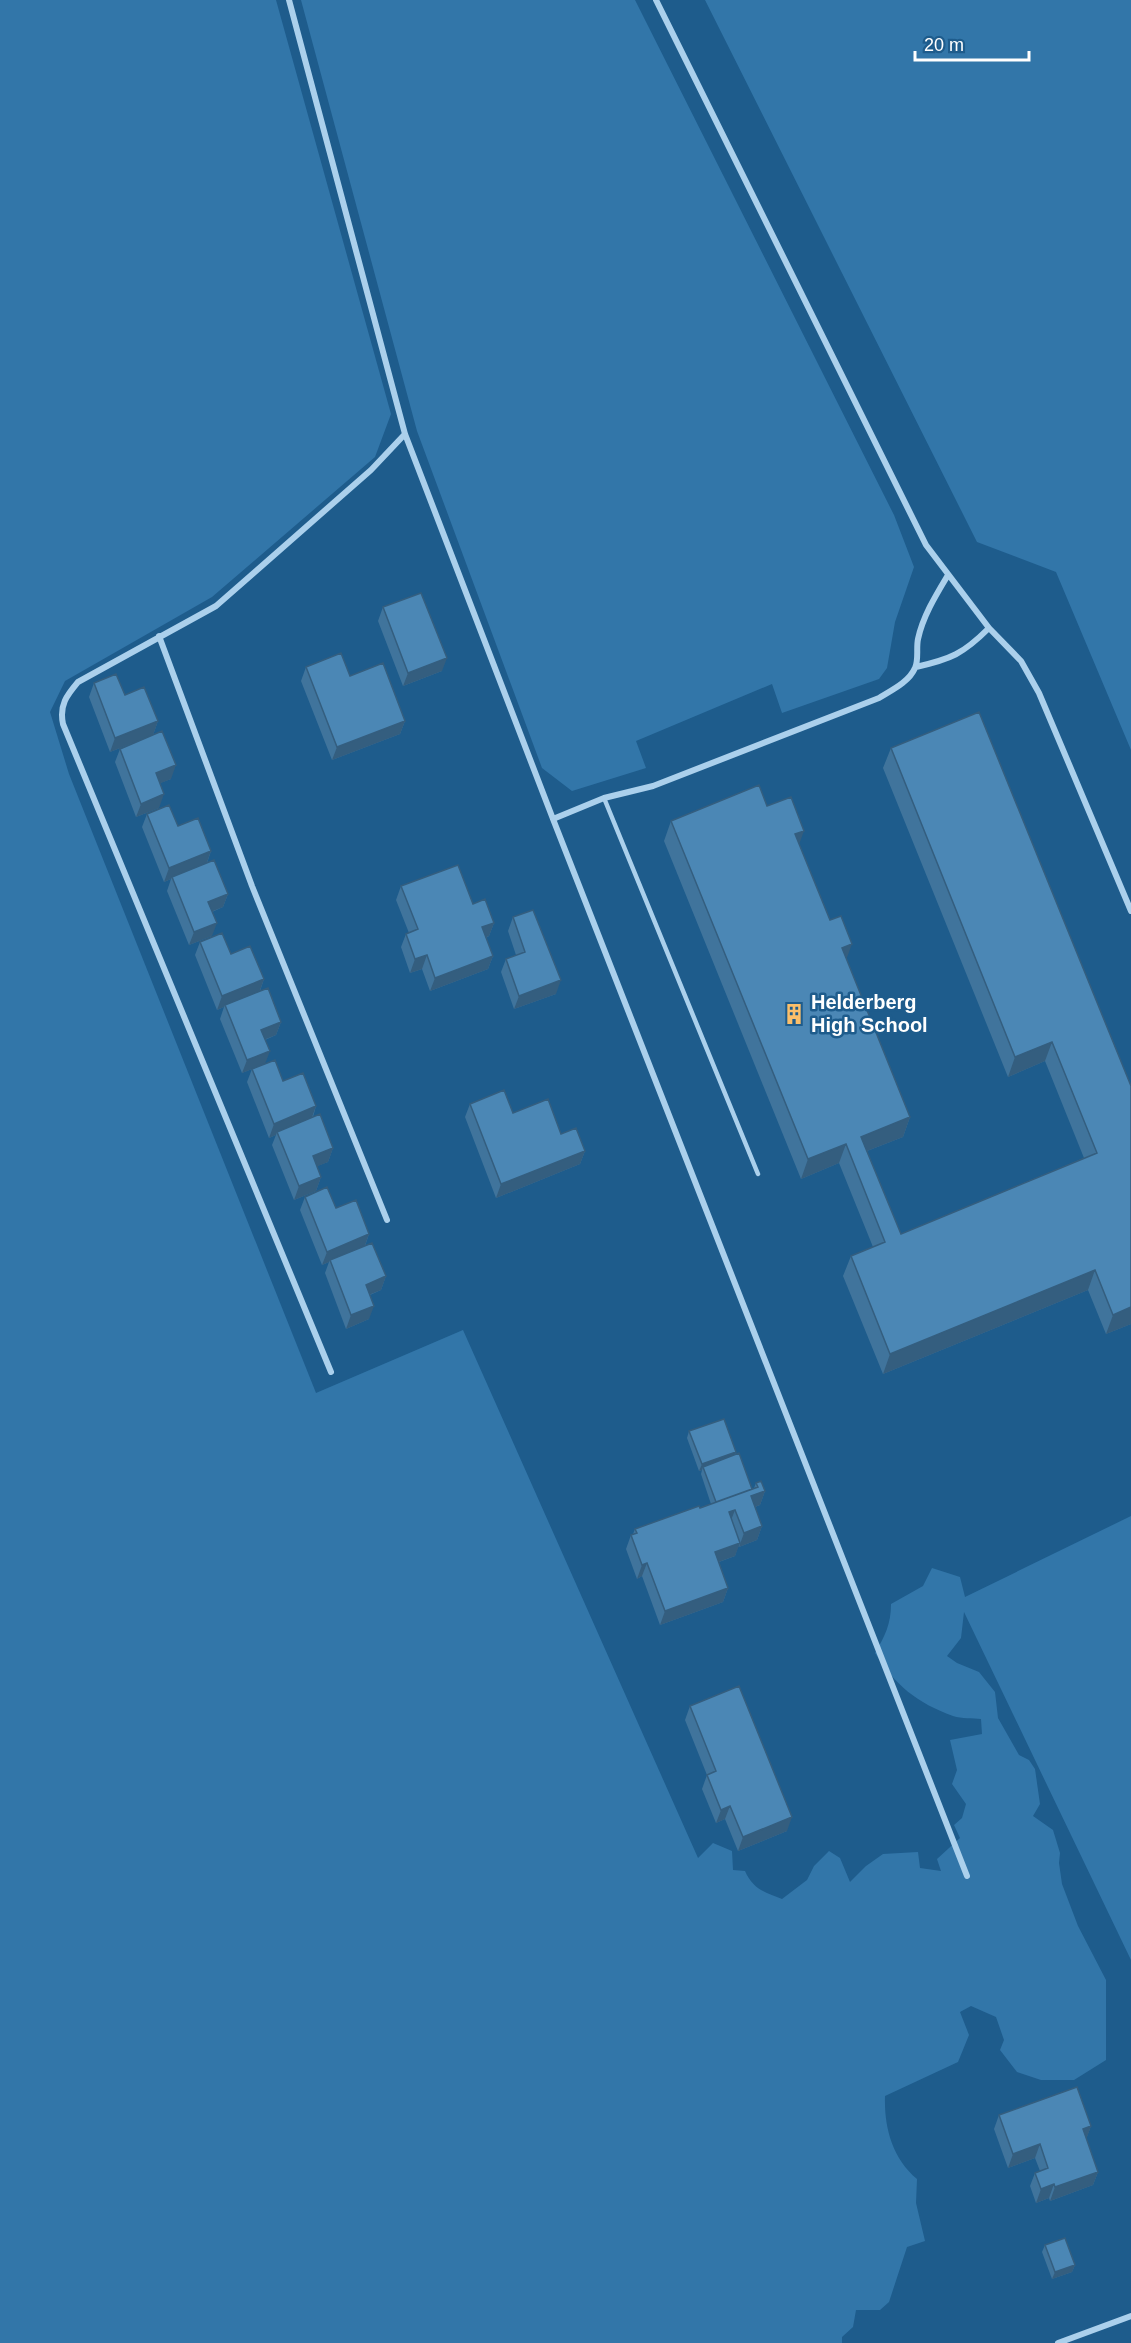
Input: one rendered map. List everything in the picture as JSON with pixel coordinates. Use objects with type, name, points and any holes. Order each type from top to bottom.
[{"type":"street","points":[[289,0],[405,434],[553,819],[967,1876]]},
{"type":"street","points":[[656,0],[926,545],[989,628],[1022,661],[1039,693],[1131,911]]},
{"type":"street","points":[[331,1372],[62,716],[65,698],[78,682],[216,606],[371,470],[405,434]]},
{"type":"street","points":[[553,819],[604,798],[653,786],[879,698],[905,681],[916,667],[917,640],[931,603],[948,575]]},
{"type":"street","points":[[916,667],[948,659],[971,647],[989,628]]},
{"type":"street","points":[[159,636],[252,886],[387,1220]]},
{"type":"street","points":[[1058,2343],[1131,2316]]},
{"type":"lane","points":[[604,798],[758,1173]]},
{"type":"shaded area","points":[[0,0],[276,0],[391,414],[375,457],[212,597],[65,681],[50,712],[69,774],[316,1393],[463,1330],[698,1858],[713,1843],[732,1851],[733,1870],[745,1871],[755,1886],[782,1899],[807,1880],[814,1866],[829,1851],[840,1858],[850,1882],[866,1866],[883,1854],[918,1852],[920,1868],[941,1871],[937,1859],[960,1838],[954,1825],[962,1818],[966,1804],[952,1784],[957,1770],[950,1740],[982,1734],[981,1719],[956,1717],[940,1711],[908,1692],[891,1675],[875,1653],[887,1630],[891,1604],[923,1586],[932,1568],[960,1577],[965,1597],[1131,1516],[1131,1960],[964,1612],[961,1638],[947,1656],[979,1672],[995,1692],[998,1718],[1019,1755],[1029,1760],[1035,1769],[1040,1804],[1033,1816],[1053,1830],[1060,1853],[1062,1884],[1078,1926],[1106,1980],[1106,2060],[1074,2080],[1041,2080],[1017,2072],[1000,2050],[1004,2040],[996,2017],[971,2006],[960,2012],[969,2035],[958,2062],[885,2096],[886,2119],[891,2141],[901,2162],[917,2179],[916,2203],[925,2241],[907,2247],[889,2302],[880,2310],[856,2310],[853,2327],[842,2337],[842,2343],[0,2343]]},
{"type":"shaded area","points":[[301,0],[635,0],[894,515],[914,567],[895,622],[887,668],[879,679],[782,713],[772,684],[636,741],[646,768],[572,791],[542,768],[417,431]]},
{"type":"shaded area","points":[[705,0],[1131,0],[1131,750],[1056,572],[977,542]]},
{"type":"building","points":[[421,593],[447,658],[408,673],[383,607]]},
{"type":"building","points":[[341,653],[350,676],[383,663],[405,721],[337,747],[306,667]]},
{"type":"building","points":[[116,674],[125,695],[144,687],[158,721],[115,738],[94,683]]},
{"type":"building","name":"Helderberg High School","points":[[979,712],[1131,1086],[1131,1307],[1113,1315],[1095,1270],[890,1354],[851,1256],[885,1242],[846,1144],[808,1159],[671,821],[759,785],[767,806],[791,797],[804,831],[795,834],[830,920],[841,916],[852,944],[842,948],[910,1117],[861,1137],[901,1234],[1097,1153],[1052,1042],[1015,1057],[891,748]]},
{"type":"building","points":[[162,731],[176,765],[156,773],[164,794],[141,804],[120,749]]},
{"type":"building","points":[[169,805],[178,826],[198,818],[211,851],[169,868],[147,814]]},
{"type":"building","points":[[214,860],[228,894],[208,902],[217,923],[194,932],[172,877]]},
{"type":"building","points":[[458,865],[473,904],[485,899],[494,923],[482,927],[493,956],[435,978],[427,955],[415,959],[406,934],[418,929],[401,886]]},
{"type":"building","points":[[533,910],[561,980],[519,996],[506,959],[525,952],[513,917]]},
{"type":"building","points":[[222,933],[231,954],[250,946],[264,979],[222,996],[200,942]]},
{"type":"building","points":[[268,988],[281,1022],[261,1030],[270,1051],[247,1060],[225,1005]]},
{"type":"building","points":[[275,1060],[283,1081],[303,1073],[316,1106],[274,1124],[252,1069]]},
{"type":"building","points":[[504,1090],[513,1113],[548,1099],[561,1134],[576,1128],[585,1151],[501,1184],[470,1104]]},
{"type":"building","points":[[320,1114],[333,1148],[313,1156],[321,1177],[299,1186],[277,1132]]},
{"type":"building","points":[[327,1187],[336,1208],[356,1200],[369,1234],[327,1252],[305,1197]]},
{"type":"building","points":[[372,1243],[386,1276],[366,1285],[374,1306],[351,1315],[330,1260]]},
{"type":"building","points":[[724,1419],[736,1452],[702,1464],[689,1431]]},
{"type":"building","points":[[739,1453],[752,1489],[716,1502],[703,1467]]},
{"type":"building","points":[[761,1481],[765,1491],[751,1496],[762,1526],[744,1533],[735,1510],[729,1512],[740,1543],[715,1552],[728,1588],[665,1611],[647,1563],[642,1565],[631,1535],[637,1533],[635,1529],[758,1487],[756,1483]]},
{"type":"building","points":[[739,1686],[792,1817],[743,1837],[730,1806],[721,1810],[707,1775],[716,1771],[690,1706]]},
{"type":"building","points":[[1077,2087],[1091,2126],[1083,2129],[1098,2172],[1055,2187],[1054,2184],[1041,2189],[1035,2173],[1048,2168],[1040,2144],[1013,2154],[999,2115]]},
{"type":"building","points":[[1065,2238],[1075,2265],[1055,2272],[1045,2245]]},
{"type":"place","name":"Helderberg High School","points":[[794,1014]]}]
